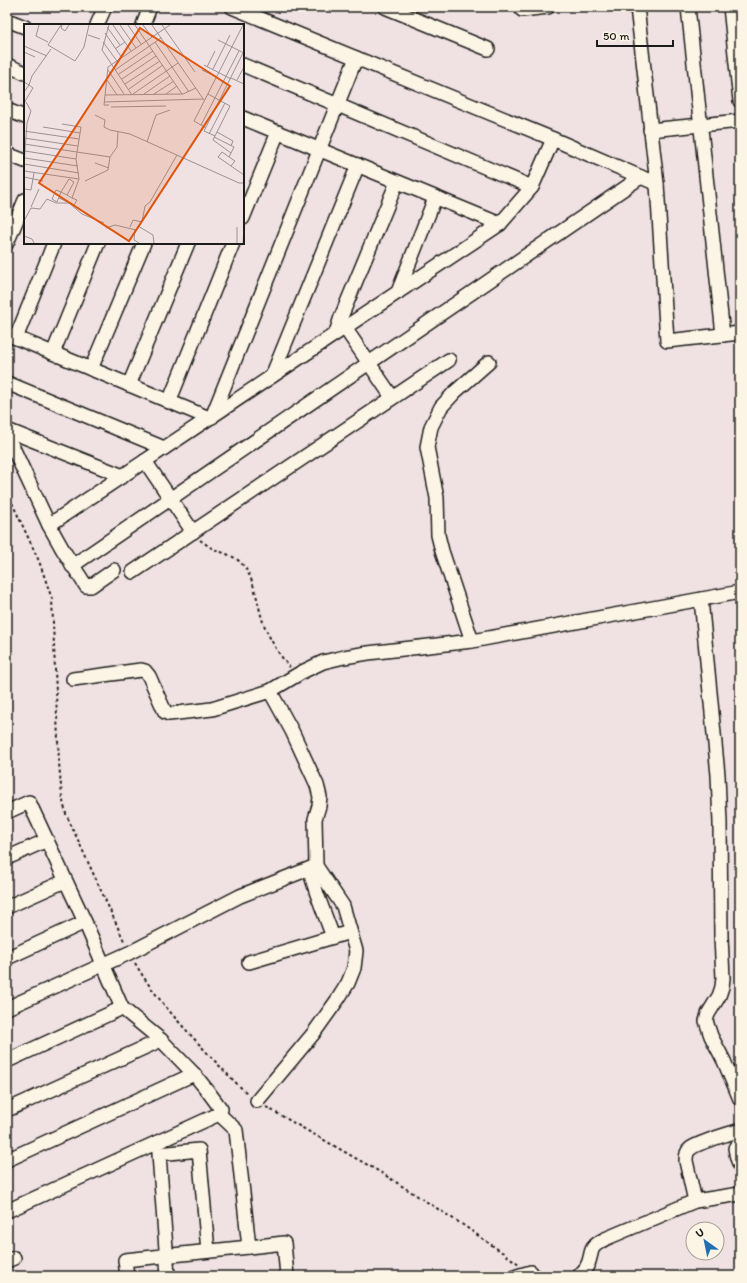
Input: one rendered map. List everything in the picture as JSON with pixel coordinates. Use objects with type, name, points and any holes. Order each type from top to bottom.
[{"type":"street","points":[[144,24],[150,7]]},
{"type":"street","points":[[232,7],[553,139],[657,184]]},
{"type":"street","points":[[385,7],[488,49]]},
{"type":"street","points":[[522,10],[548,7]]},
{"type":"street","points":[[637,7],[657,184],[667,341],[740,333]]},
{"type":"street","points":[[688,7],[723,335]]},
{"type":"street","points":[[730,7],[740,101]]},
{"type":"street","points":[[97,24],[102,8]]},
{"type":"street","points":[[7,20],[24,27]]},
{"type":"street","points":[[210,417],[356,58]]},
{"type":"street","points":[[7,65],[24,73]]},
{"type":"street","points":[[244,66],[532,187]]},
{"type":"street","points":[[7,110],[24,117]]},
{"type":"street","points":[[244,118],[500,224]]},
{"type":"street","points":[[650,130],[740,121]]},
{"type":"street","points":[[244,216],[278,132]]},
{"type":"street","points":[[49,525],[500,224],[532,187],[553,139]]},
{"type":"street","points":[[7,154],[24,161]]},
{"type":"street","points":[[272,376],[358,165]]},
{"type":"street","points":[[72,566],[641,177]]},
{"type":"street","points":[[340,331],[344,310],[397,182]]},
{"type":"street","points":[[398,292],[435,198]]},
{"type":"street","points":[[7,243],[24,202]]},
{"type":"street","points":[[54,244],[12,336],[169,402],[210,417]]},
{"type":"street","points":[[53,353],[98,244]]},
{"type":"street","points":[[91,369],[144,244]]},
{"type":"street","points":[[129,385],[188,244]]},
{"type":"street","points":[[169,402],[233,244]]},
{"type":"street","points":[[340,331],[369,363],[392,397]]},
{"type":"street","points":[[133,572],[449,360]]},
{"type":"street","points":[[472,641],[438,535],[437,498],[427,447],[431,427],[441,407],[455,392],[489,362]]},
{"type":"street","points":[[7,383],[164,448]]},
{"type":"street","points":[[7,430],[123,476]]},
{"type":"street","points":[[7,436],[49,525],[72,566],[86,586],[89,587],[114,570]]},
{"type":"street","points":[[145,461],[193,532]]},
{"type":"street","points":[[73,679],[141,670],[145,671],[149,676],[163,710],[169,714],[212,709],[270,690],[297,674],[324,662],[344,657],[472,641],[740,592]]},
{"type":"street","points":[[701,599],[718,775],[720,823],[720,937],[723,978],[719,996],[708,1014],[706,1021],[711,1036],[724,1061],[740,1099]]},
{"type":"street","points":[[270,690],[292,731],[317,785],[320,797],[315,819],[313,868],[317,894],[333,937]]},
{"type":"street","points":[[7,812],[29,802],[85,922],[122,1008],[161,1040],[194,1074],[220,1108],[218,1114],[7,1211]]},
{"type":"street","points":[[7,858],[47,840]]},
{"type":"street","points":[[7,1008],[129,953],[240,896],[313,868]]},
{"type":"street","points":[[257,1100],[313,1034],[348,983],[354,968],[356,951],[342,906],[313,868]]},
{"type":"street","points":[[7,907],[65,881]]},
{"type":"street","points":[[7,958],[85,922]]},
{"type":"street","points":[[249,962],[350,932]]},
{"type":"street","points":[[7,1061],[122,1008]]},
{"type":"street","points":[[7,1110],[161,1040]]},
{"type":"street","points":[[7,1160],[194,1074]]},
{"type":"street","points":[[218,1114],[236,1130],[249,1246]]},
{"type":"street","points":[[695,1200],[686,1155],[690,1150],[701,1144],[740,1130]]},
{"type":"street","points":[[740,1142],[735,1148],[740,1166]]},
{"type":"street","points":[[168,1276],[159,1154],[199,1146],[208,1251]]},
{"type":"street","points":[[579,1276],[586,1268],[591,1251],[598,1243],[695,1200],[738,1196]]},
{"type":"street","points":[[127,1276],[124,1260],[284,1243],[287,1276]]},
{"type":"street","points":[[517,1276],[531,1272]]},
{"type":"path","points":[[7,492],[39,561],[52,599],[59,763],[62,797],[66,814],[129,953],[145,981],[162,1004],[234,1082],[257,1100],[387,1176],[464,1225],[531,1272]]},
{"type":"path","points":[[193,532],[198,539],[210,547],[240,561],[247,570],[256,594],[266,630],[272,643],[287,664],[297,674]]}]
